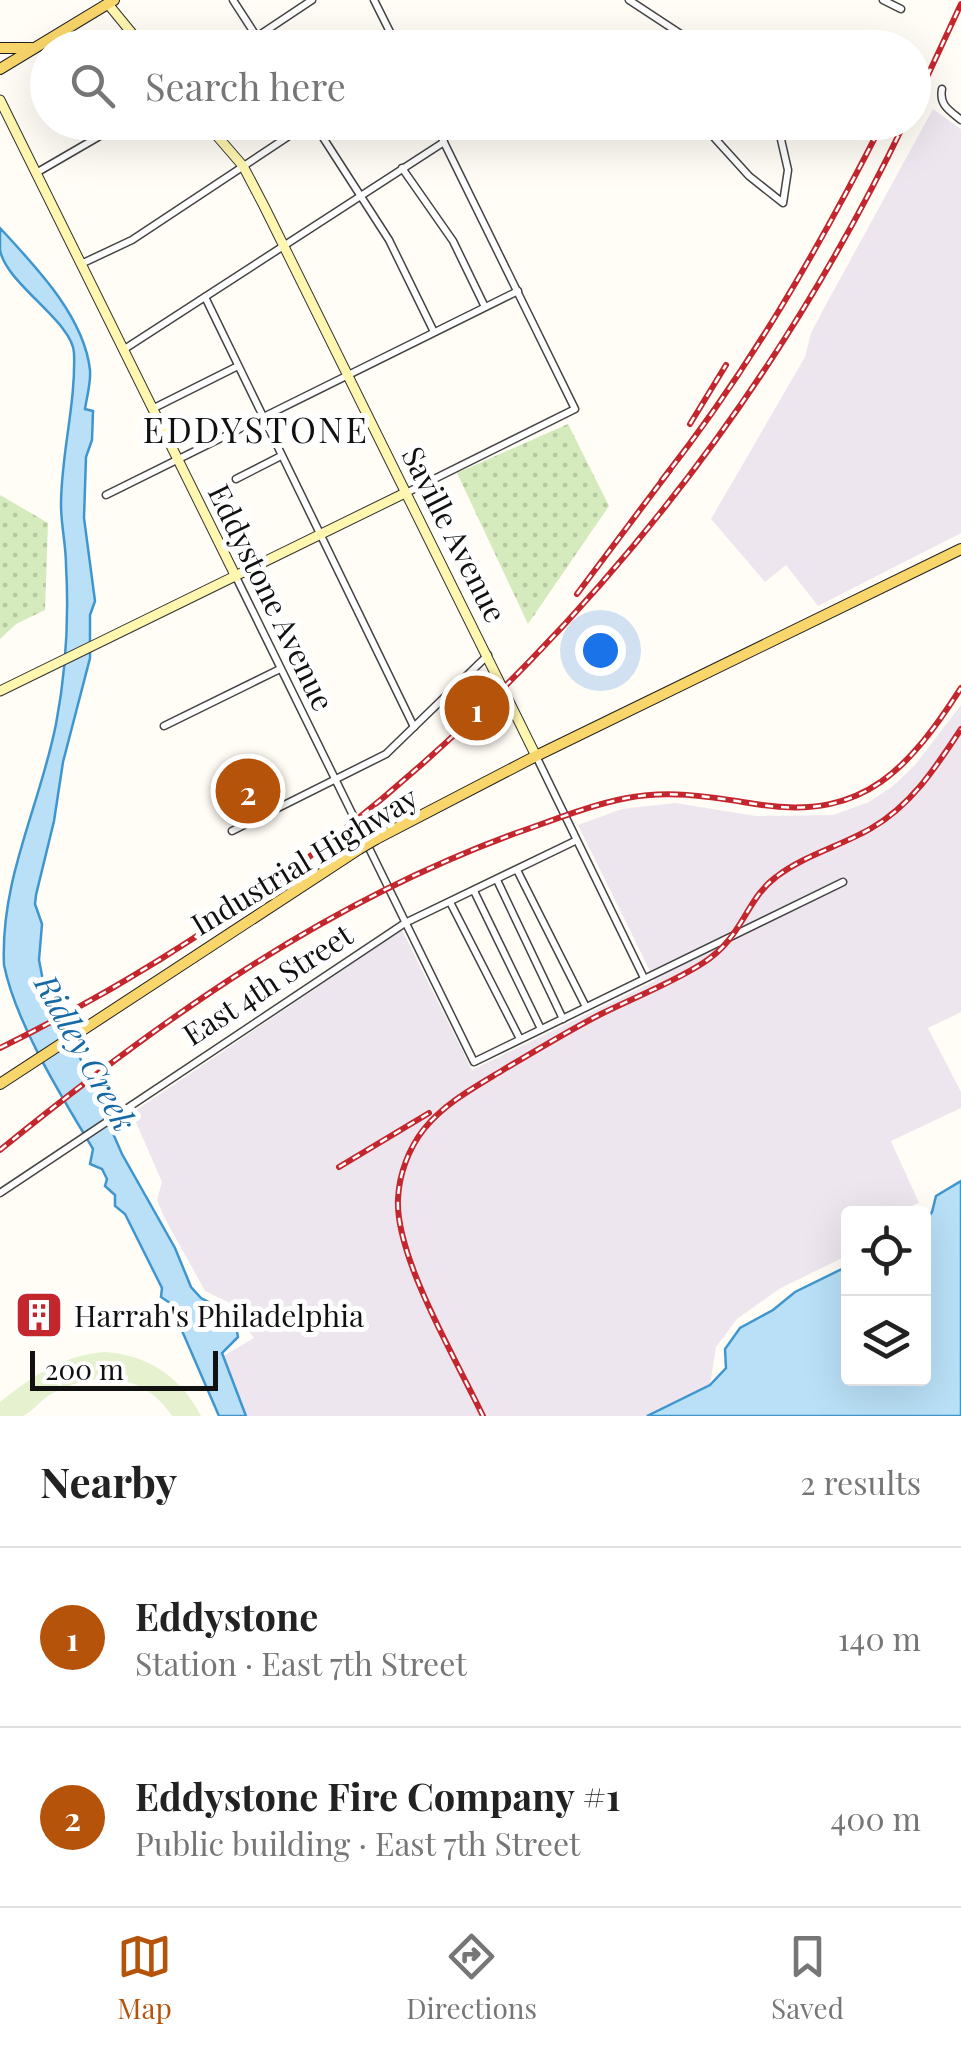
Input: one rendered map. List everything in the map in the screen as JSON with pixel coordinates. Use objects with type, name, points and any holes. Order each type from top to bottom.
[{"type":"main road","points":[[66,30],[111,2]]},
{"type":"main road","points":[[0,48],[30,48]]},
{"type":"main road","points":[[0,69],[30,52]]},
{"type":"main road","name":"Industrial Highway","points":[[0,1084],[359,848],[536,756],[961,549]]},
{"type":"street","points":[[233,0],[252,30]]},
{"type":"street","points":[[267,30],[312,0]]},
{"type":"street","points":[[374,0],[389,30]]},
{"type":"street","points":[[629,0],[675,30]]},
{"type":"street","points":[[883,0],[901,9]]},
{"type":"street","points":[[111,2],[131,30]]},
{"type":"street","points":[[942,89],[940,98],[944,105],[961,120]]},
{"type":"street","name":"Eddystone Avenue","points":[[0,100],[474,1062],[520,1039]]},
{"type":"street","points":[[36,173],[93,140]]},
{"type":"street","name":"Saville Avenue","points":[[220,140],[242,166],[284,245],[644,978]]},
{"type":"street","points":[[80,264],[132,240],[283,140]]},
{"type":"street","points":[[324,140],[389,240],[434,332]]},
{"type":"street","points":[[716,140],[749,176],[784,203],[788,170],[780,140]]},
{"type":"street","points":[[0,691],[575,409],[444,142],[123,350]]},
{"type":"street","points":[[402,168],[453,241],[485,308]]},
{"type":"street","points":[[106,495],[518,291]]},
{"type":"street","points":[[204,297],[414,728]]},
{"type":"street","points":[[151,410],[236,367]]},
{"type":"street","points":[[236,479],[280,456]]},
{"type":"street","points":[[232,831],[386,754],[488,655]]},
{"type":"street","points":[[164,726],[280,669]]},
{"type":"street","name":"East 4th Street","points":[[0,1193],[405,923],[575,840]]},
{"type":"street","points":[[517,870],[586,1007]]},
{"type":"street","points":[[496,880],[563,1019]]},
{"type":"street","points":[[450,902],[520,1039],[843,882]]},
{"type":"street","points":[[474,891],[541,1029]]},
{"type":"shaded area","points":[[933,109],[961,129],[961,533],[818,606],[786,565],[765,582],[711,519],[805,357],[811,333],[916,140],[931,140]]},
{"type":"shaded area","points":[[961,705],[961,1012],[928,1028],[961,1092],[961,1108],[891,1141],[919,1203],[841,1206],[841,1258],[779,1289],[737,1319],[716,1347],[710,1385],[647,1416],[246,1416],[223,1356],[254,1338],[230,1303],[205,1291],[163,1215],[157,1200],[162,1182],[132,1113],[402,930],[472,1070],[655,981],[578,825],[622,809],[675,803],[756,816],[833,815],[869,802],[915,765]]},
{"type":"green space","points":[[568,424],[609,506],[528,624],[457,473]]},
{"type":"green space","points":[[0,495],[48,523],[45,610],[16,624],[0,639]]},
{"type":"green space","points":[[104,1352],[135,1358],[162,1370],[184,1390],[201,1416],[172,1416],[146,1390],[115,1379],[98,1379],[64,1388],[23,1416],[0,1416],[0,1402],[36,1376],[74,1358]]},
{"type":"water","points":[[0,228],[56,293],[78,330],[90,370],[85,409],[93,411],[92,440],[86,457],[84,518],[95,601],[90,615],[90,658],[63,762],[36,895],[42,924],[39,960],[44,986],[64,1021],[122,1154],[175,1248],[191,1287],[201,1298],[234,1315],[238,1337],[222,1353],[246,1416],[219,1416],[170,1303],[161,1297],[162,1288],[125,1214],[115,1206],[115,1195],[105,1186],[107,1179],[102,1169],[90,1164],[93,1149],[29,1035],[4,965],[4,933],[14,873],[49,754],[62,685],[67,605],[61,512],[74,353],[63,329],[5,263],[0,250]]},
{"type":"water","points":[[961,1181],[961,1416],[647,1416],[710,1385],[726,1368],[725,1349],[740,1328],[773,1310],[795,1292],[841,1269],[841,1386],[931,1386],[931,1214],[936,1196]]},
{"type":"railway","points":[[931,68],[961,4]]},
{"type":"railway","points":[[662,480],[781,307],[874,140]]},
{"type":"railway","points":[[0,1048],[145,969],[282,877],[410,774],[530,661],[639,538],[739,407],[828,268],[896,140]]},
{"type":"railway","points":[[690,424],[726,365]]},
{"type":"railway","points":[[577,594],[670,470]]},
{"type":"railway","points":[[0,1150],[183,1011],[311,929],[378,893],[519,832],[627,798],[678,794],[798,808],[857,795],[903,764],[961,688]]},
{"type":"railway","points":[[483,1416],[430,1309],[406,1250],[400,1223],[400,1180],[419,1136],[441,1111],[482,1083],[576,1027],[703,963],[727,942],[757,897],[776,877],[870,829],[898,809],[932,771],[961,729]]},
{"type":"railway","points":[[339,1167],[429,1113]]},
{"type":"place","name":"Eddystone","points":[[477,708]]},
{"type":"place","name":"Eddystone Fire Company #1","points":[[248,791]]},
{"type":"place","name":"Harrah's Philadelphia","points":[[39,1315]]},
{"type":"district","name":"EDDYSTONE","points":[[256,428]]},
{"type":"water label","name":"Ridley Creek","points":[[87,1052]]}]
